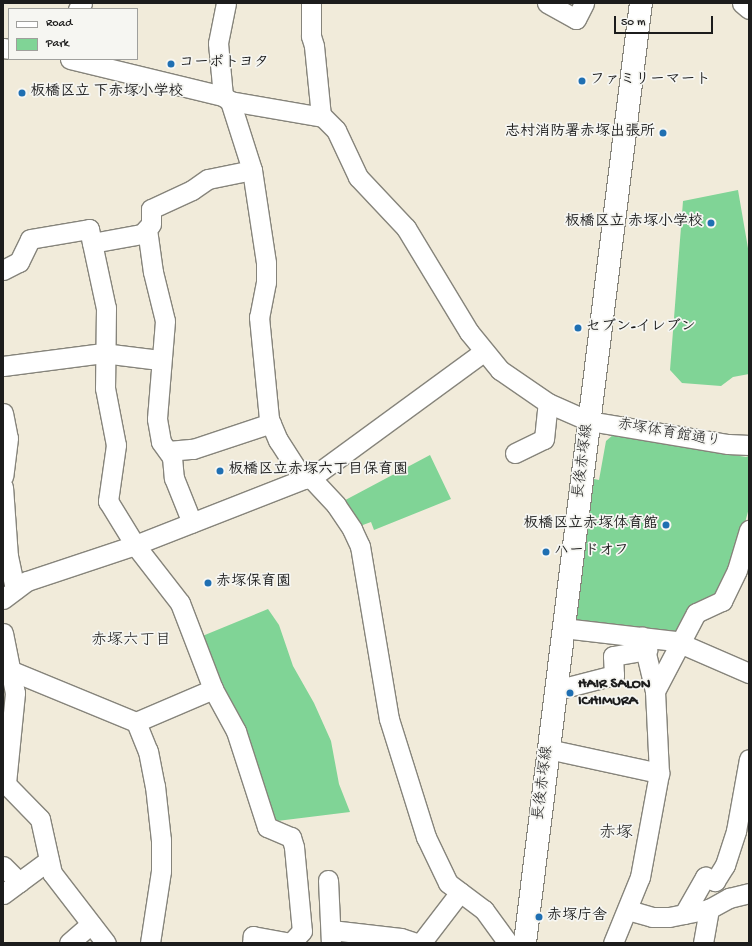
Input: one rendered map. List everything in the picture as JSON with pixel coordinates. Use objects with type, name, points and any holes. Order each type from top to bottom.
[{"type":"main road","name":"長後赤塚線","points":[[525,943],[640,3]]},
{"type":"street","points":[[226,3],[218,43],[226,99],[252,170],[266,263],[266,282],[259,317],[271,423],[278,440],[307,478],[336,505],[352,529],[360,546],[382,687],[401,764],[426,837],[448,883],[484,910],[508,943]]},
{"type":"street","points":[[74,60],[226,99],[321,116],[314,46],[311,36],[311,3]]},
{"type":"street","points":[[547,3],[576,19],[584,3]]},
{"type":"street","points":[[742,3],[749,9]]},
{"type":"street","name":"赤塚体育館通り","points":[[321,116],[336,130],[358,177],[406,228],[482,350],[500,370],[548,403],[589,421],[728,444],[749,445]]},
{"type":"street","points":[[92,243],[142,234],[151,224],[151,209],[192,190],[208,179],[252,170]]},
{"type":"street","points":[[3,270],[19,262],[30,239],[89,229],[106,308],[105,388],[116,445],[108,502],[135,545],[180,603],[213,689],[236,731],[267,827],[291,837],[294,847],[302,931],[291,943],[253,936],[252,943]]},
{"type":"street","points":[[147,229],[153,272],[165,321],[160,360],[157,419],[161,442],[172,457],[174,478],[192,523]]},
{"type":"street","points":[[9,594],[27,581],[135,545],[307,478],[482,350]]},
{"type":"street","points":[[3,366],[106,354],[160,360]]},
{"type":"street","points":[[515,453],[544,439],[548,403]]},
{"type":"street","points":[[3,413],[8,438],[3,476]]},
{"type":"street","points":[[168,451],[193,449],[271,423]]},
{"type":"street","points":[[3,487],[9,594]]},
{"type":"street","points":[[655,691],[696,613],[722,601],[737,570],[749,530]]},
{"type":"street","points":[[563,628],[644,644],[681,643],[749,673]]},
{"type":"street","points":[[3,633],[12,670],[15,693],[6,787],[40,819],[52,873],[106,943]]},
{"type":"street","points":[[556,690],[614,675],[613,656],[644,644]]},
{"type":"street","points":[[613,943],[628,910],[640,877],[659,773],[655,691],[644,644]]},
{"type":"street","points":[[12,670],[136,722],[148,751],[156,786],[161,840],[161,872],[150,943]]},
{"type":"street","points":[[136,722],[213,689]]},
{"type":"street","points":[[548,749],[659,773]]},
{"type":"street","points":[[684,914],[704,877],[715,881],[726,865],[736,831],[749,759]]},
{"type":"street","points":[[3,894],[49,860]]},
{"type":"street","points":[[3,866],[19,882]]},
{"type":"street","points":[[328,880],[331,936],[401,938],[416,943]]},
{"type":"street","points":[[421,943],[460,892]]},
{"type":"street","points":[[628,910],[652,917],[684,914],[709,909],[729,898],[749,894]]},
{"type":"street","points":[[703,943],[709,909]]},
{"type":"street","points":[[69,943],[91,924]]},
{"type":"green space","points":[[738,190],[749,254],[749,374],[733,377],[721,386],[682,383],[670,370],[683,201]]},
{"type":"green space","name":"板橋区立赤塚体育館","points":[[613,435],[746,457],[749,456],[749,508],[740,541],[717,595],[674,633],[576,622],[594,479],[599,480],[606,441]]},
{"type":"green space","points":[[430,455],[451,499],[374,530],[371,522],[352,529],[336,505]]},
{"type":"green space","points":[[268,609],[279,625],[293,666],[314,703],[331,741],[339,784],[350,812],[269,822],[200,637]]},
{"type":"place","name":"コーポトヨタ","points":[[171,64]]},
{"type":"place","name":"ファミリーマート","points":[[582,81]]},
{"type":"place","name":"板橋区立 下赤塚小学校","points":[[22,93]]},
{"type":"place","name":"志村消防署赤塚出張所","points":[[663,133]]},
{"type":"place","name":"板橋区立 赤塚小学校","points":[[711,223]]},
{"type":"place","name":"セブン-イレブン","points":[[578,328]]},
{"type":"place","name":"板橋区立赤塚六丁目保育園","points":[[220,471]]},
{"type":"place","name":"板橋区立赤塚体育館","points":[[666,525]]},
{"type":"place","name":"ハードオフ","points":[[546,552]]},
{"type":"place","name":"赤塚保育園","points":[[208,583]]},
{"type":"place","name":"HAIR SALON ICHIMURA","points":[[570,693]]},
{"type":"place","name":"赤塚庁舎","points":[[539,917]]},
{"type":"district","name":"赤塚六丁目","points":[[131,642]]},
{"type":"district","name":"赤塚","points":[[616,835]]}]
